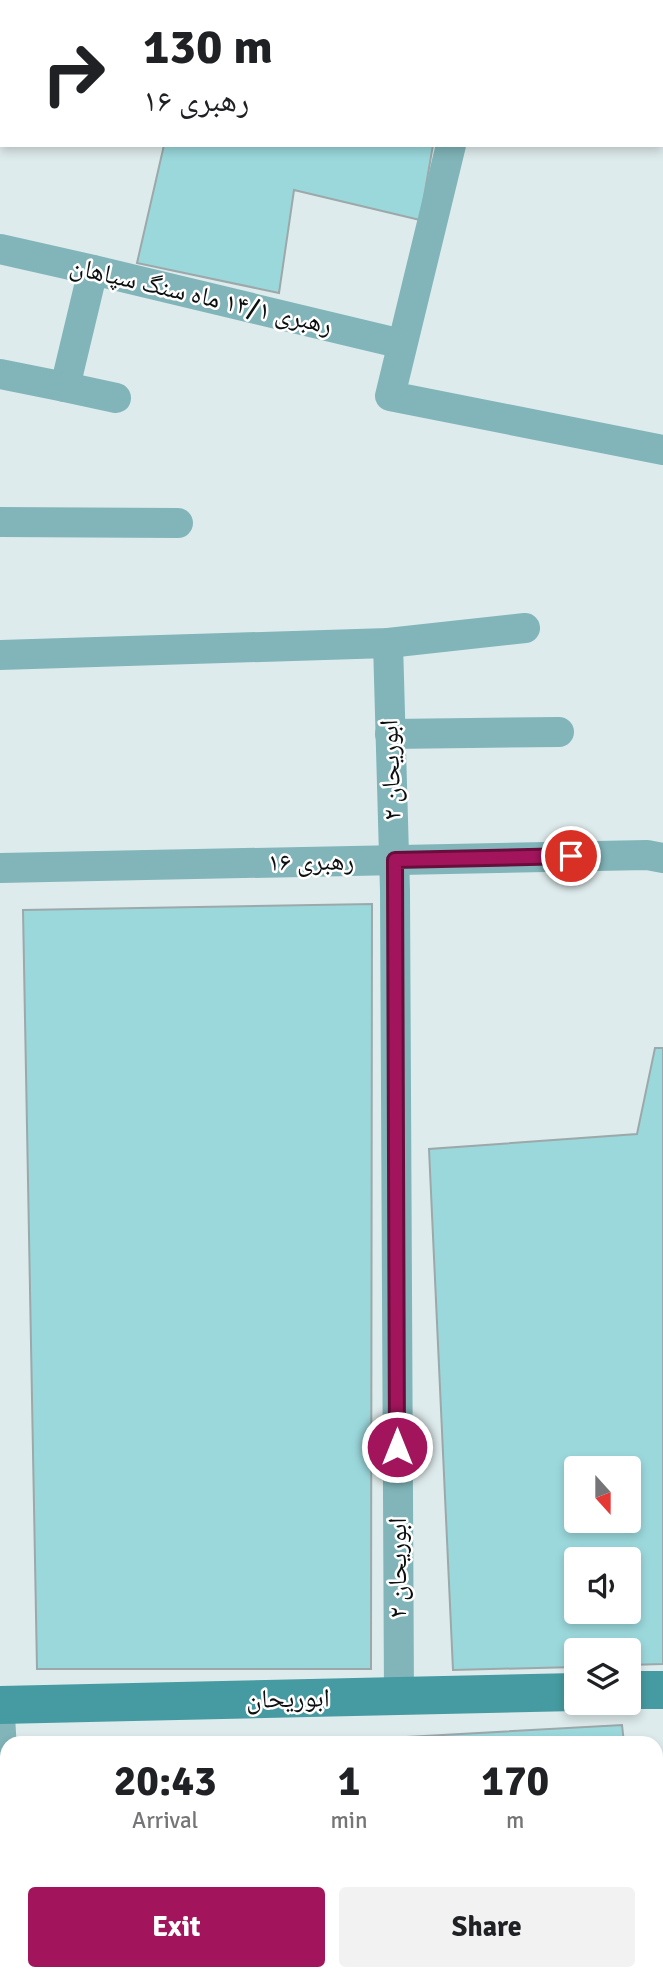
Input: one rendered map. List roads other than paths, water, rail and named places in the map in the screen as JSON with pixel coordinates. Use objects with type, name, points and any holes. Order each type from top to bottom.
[{"type":"street","points":[[451,147],[390,396],[663,450]]},
{"type":"street","name":"رهبری ۱۴/۱ ماه سنگ سپاهان","points":[[0,249],[402,344]]},
{"type":"street","points":[[65,387],[93,270]]},
{"type":"street","points":[[0,374],[116,398]]},
{"type":"street","points":[[0,522],[178,523]]},
{"type":"street","points":[[0,655],[388,643],[525,628]]},
{"type":"street","name":"ابوریحان ۲","points":[[388,643],[395,860],[398,1696]]},
{"type":"street","points":[[390,734],[559,732]]},
{"type":"street","name":"رهبری ۱۶","points":[[0,868],[647,855],[663,858]]},
{"type":"street","points":[[641,1690],[663,1690]]},
{"type":"street","name":"ابوریحان","points":[[0,1705],[564,1692]]},
{"type":"street","points":[[0,1716],[1,1736]]}]
